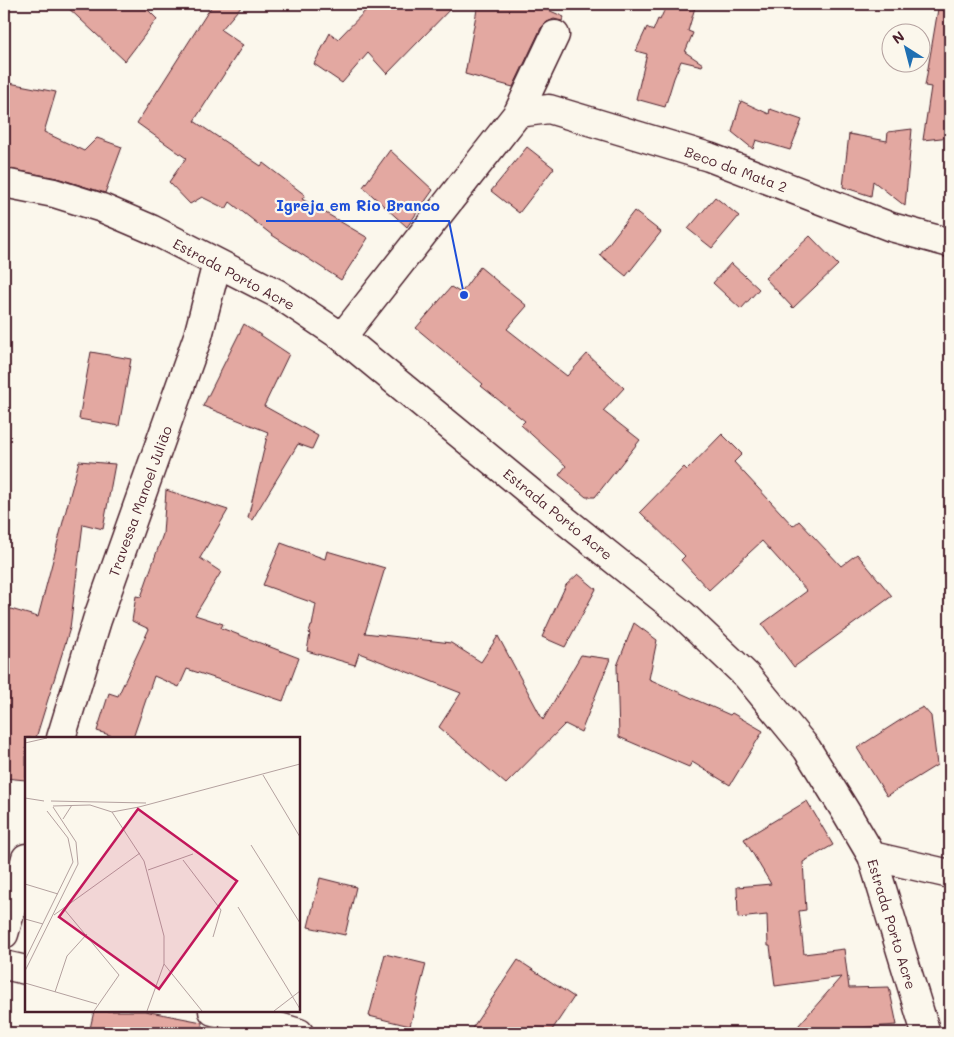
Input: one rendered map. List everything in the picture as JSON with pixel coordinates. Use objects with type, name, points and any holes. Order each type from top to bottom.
[{"type":"street","points":[[342,337],[518,113],[555,35]]},
{"type":"street","name":"Beco da Mata 2","points":[[518,113],[548,109],[710,158],[891,227],[950,244]]},
{"type":"street","name":"Estrada Porto Acre","points":[[4,183],[54,193],[102,208],[151,229],[278,294],[342,337],[533,495],[682,614],[747,676],[807,749],[872,856],[926,1033]]},
{"type":"street","name":"Travessa Manoel Julião","points":[[60,737],[98,620],[198,336],[217,263]]},
{"type":"street","points":[[872,856],[950,874]]},
{"type":"street","points":[[4,934],[25,861]]},
{"type":"street","points":[[4,965],[25,970]]},
{"type":"street","points":[[215,1012],[251,1026],[299,1033]]},
{"type":"building","points":[[64,4],[142,4],[157,19],[125,61]]},
{"type":"building","points":[[213,4],[243,4],[221,30],[243,45],[194,121],[261,166],[263,163],[305,195],[302,199],[368,238],[341,280],[272,235],[230,202],[226,209],[202,197],[190,204],[169,182],[186,158],[137,123]]},
{"type":"building","points":[[372,4],[455,4],[387,74],[368,53],[342,83],[314,64],[330,33],[338,39]]},
{"type":"building","points":[[478,4],[535,4],[564,17],[562,21],[554,19],[547,22],[541,28],[513,87],[465,74]]},
{"type":"building","points":[[667,4],[696,4],[688,31],[693,33],[685,52],[703,64],[702,66],[681,61],[665,107],[636,99],[647,54],[636,51],[647,27],[653,31]]},
{"type":"building","points":[[938,9],[950,11],[950,137],[923,140],[931,87],[925,86],[927,72],[932,72],[932,45]]},
{"type":"building","points":[[4,82],[56,92],[44,132],[84,151],[97,138],[122,147],[105,193],[57,178],[4,168]]},
{"type":"building","points":[[741,101],[769,114],[770,109],[802,120],[790,150],[756,140],[753,149],[732,132]]},
{"type":"building","points":[[912,129],[905,206],[873,181],[871,196],[843,187],[849,134],[887,141],[888,132]]},
{"type":"building","points":[[527,147],[554,168],[519,213],[491,191]]},
{"type":"building","points":[[390,150],[433,190],[407,227],[363,187]]},
{"type":"building","points":[[715,197],[739,216],[712,248],[688,229]]},
{"type":"building","points":[[634,211],[661,232],[626,276],[600,255]]},
{"type":"building","points":[[810,236],[838,265],[793,308],[765,278]]},
{"type":"building","points":[[731,263],[759,289],[741,309],[713,283]]},
{"type":"building","points":[[480,267],[527,306],[507,329],[567,376],[587,354],[624,388],[603,411],[640,440],[595,497],[586,497],[559,475],[566,466],[521,425],[525,421],[481,386],[483,384],[416,328],[451,287],[461,293]]},
{"type":"building","points":[[244,324],[289,354],[264,406],[318,436],[312,449],[298,444],[252,520],[248,518],[268,432],[203,406]]},
{"type":"building","points":[[91,352],[131,359],[119,426],[79,419]]},
{"type":"building","points":[[722,434],[742,454],[734,462],[793,526],[799,521],[841,566],[857,554],[892,596],[794,667],[762,624],[807,591],[762,541],[709,590],[681,560],[685,556],[640,512],[684,467],[687,470]]},
{"type":"building","points":[[79,461],[115,464],[103,529],[83,524],[70,628],[36,737],[25,737],[25,780],[4,778],[4,607],[38,617]]},
{"type":"building","points":[[166,490],[228,510],[200,558],[221,572],[195,615],[223,624],[221,628],[299,658],[283,701],[187,669],[179,687],[154,676],[133,737],[116,737],[97,731],[109,693],[118,696],[149,629],[132,621],[136,596],[141,597],[163,534]]},
{"type":"building","points":[[281,543],[325,559],[327,551],[385,568],[365,633],[451,643],[481,662],[498,636],[543,720],[581,655],[610,659],[581,732],[565,724],[506,784],[439,727],[461,693],[359,653],[355,665],[307,651],[316,604],[263,585]]},
{"type":"building","points":[[578,574],[596,589],[565,647],[542,637],[566,585]]},
{"type":"building","points":[[634,623],[657,640],[649,679],[730,715],[732,713],[763,731],[730,785],[692,762],[689,767],[619,737],[617,666]]},
{"type":"building","points":[[923,707],[931,716],[937,765],[887,796],[857,748]]},
{"type":"building","points":[[807,801],[833,845],[803,862],[806,910],[799,911],[804,954],[844,949],[849,988],[889,987],[897,1025],[792,1033],[841,977],[775,986],[770,946],[768,946],[767,915],[738,918],[737,887],[771,884],[744,839]]},
{"type":"building","points":[[320,878],[356,887],[345,935],[308,927]]},
{"type":"building","points":[[385,954],[426,964],[410,1026],[369,1016]]},
{"type":"building","points":[[518,960],[574,997],[550,1033],[469,1033]]},
{"type":"building","points":[[94,1012],[150,1012],[202,1022],[202,1033],[89,1033]]},
{"type":"place","name":"Igreja em Rio Branco","points":[[464,295]]}]
